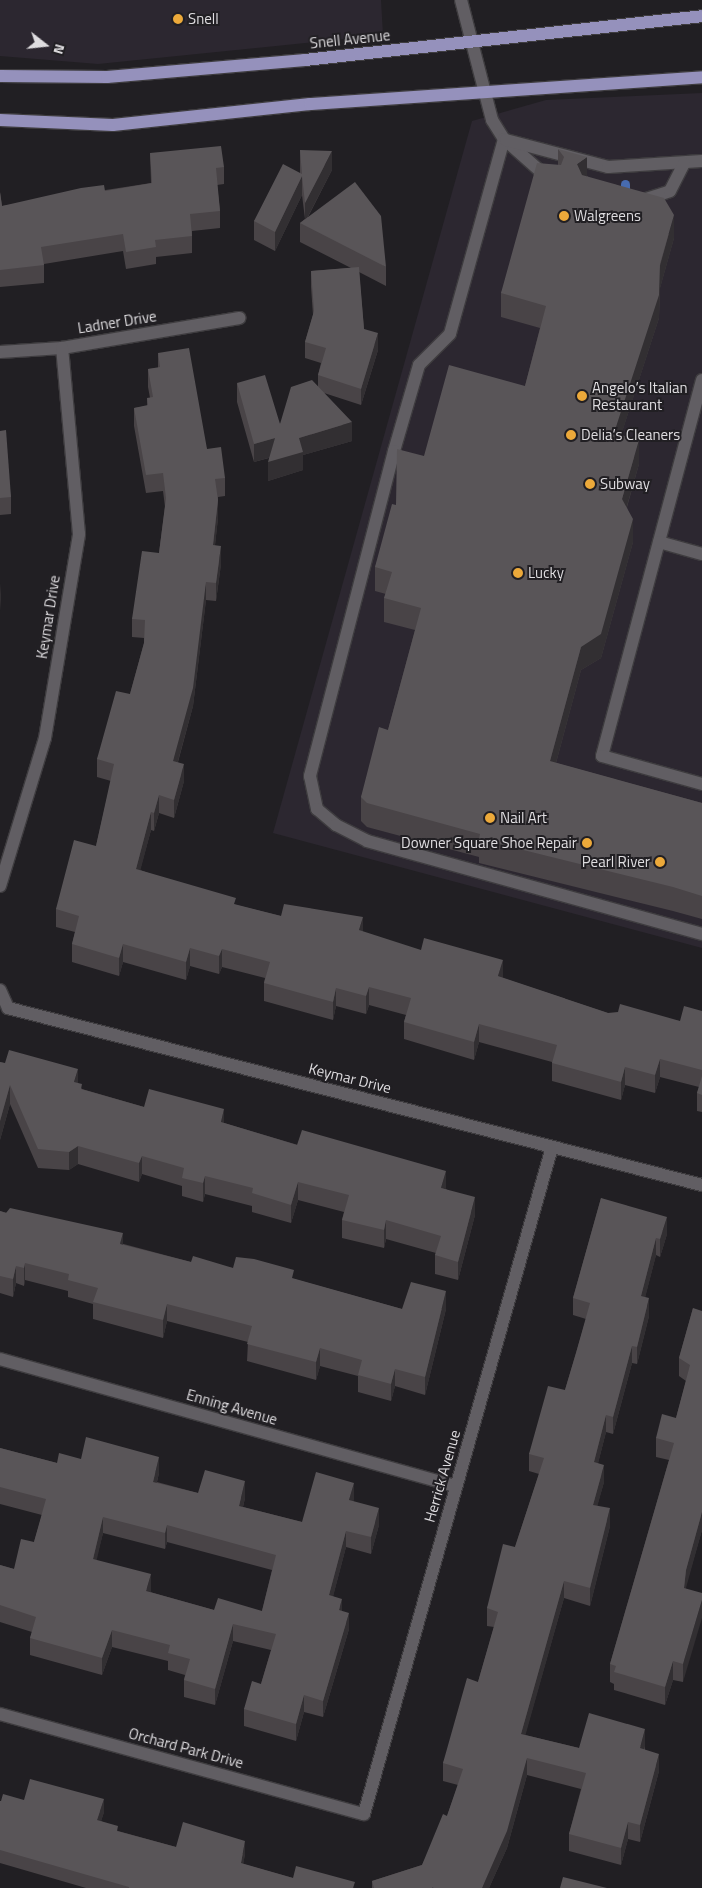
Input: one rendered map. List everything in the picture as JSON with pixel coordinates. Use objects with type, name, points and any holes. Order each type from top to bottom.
[{"type":"main road","name":"Snell Avenue","points":[[0,76],[108,77],[472,43],[702,16]]},
{"type":"main road","points":[[0,120],[113,125],[484,90],[702,77]]},
{"type":"street","points":[[461,0],[484,90],[504,140],[542,177],[556,182]]},
{"type":"street","points":[[504,140],[608,167],[702,162]]},
{"type":"street","points":[[504,140],[450,334],[419,365],[394,450],[310,776],[316,809],[336,825],[367,841],[702,934]]},
{"type":"street","points":[[626,201],[634,203],[670,191],[684,163]]},
{"type":"street","name":"Ladner Drive","points":[[0,352],[62,348],[239,318]]},
{"type":"street","name":"Keymar Drive","points":[[0,886],[45,738],[79,534],[62,348]]},
{"type":"street","points":[[702,380],[602,756],[702,784]]},
{"type":"street","points":[[659,542],[702,554]]},
{"type":"street","name":"Keymar Drive","points":[[0,990],[8,1008],[702,1185]]},
{"type":"street","name":"Herrick Avenue","points":[[364,1814],[552,1147]]},
{"type":"street","name":"Enning Avenue","points":[[0,1359],[456,1486]]},
{"type":"street","name":"Orchard Park Drive","points":[[0,1714],[364,1814]]},
{"type":"shaded area","name":"Snell","points":[[0,0],[381,0],[383,35],[98,64],[0,56]]},
{"type":"shaded area","points":[[702,93],[702,948],[273,833],[472,121],[546,100]]},
{"type":"building","points":[[221,146],[224,167],[216,168],[220,211],[190,214],[192,236],[155,240],[156,247],[126,252],[123,234],[41,247],[44,265],[0,270],[0,192],[2,206],[81,188],[104,185],[105,191],[152,183],[150,153]]},
{"type":"building","points":[[558,149],[587,157],[577,164],[582,175],[664,198],[674,215],[660,264],[659,295],[614,433],[639,440],[622,499],[633,519],[601,634],[581,647],[550,761],[702,803],[702,896],[673,887],[479,839],[480,834],[367,803],[361,797],[379,727],[388,730],[421,608],[384,598],[392,572],[375,567],[392,504],[396,505],[397,449],[424,456],[449,365],[525,386],[546,306],[501,293],[537,163],[561,165],[564,157]]},
{"type":"building","points":[[300,150],[332,151],[305,203],[302,176],[275,232],[254,221],[283,164],[302,174]]},
{"type":"building","points":[[355,182],[381,216],[386,267],[300,223]]},
{"type":"building","points":[[359,267],[364,329],[378,333],[361,389],[318,375],[326,348],[305,342],[314,311],[311,271]]},
{"type":"building","points":[[189,348],[207,449],[221,447],[225,478],[215,479],[218,500],[213,545],[221,546],[216,583],[206,582],[193,688],[173,761],[184,764],[174,800],[159,795],[154,813],[151,812],[136,869],[236,898],[234,904],[281,916],[284,904],[363,917],[359,930],[421,950],[424,938],[503,960],[498,976],[608,1013],[618,1012],[620,1004],[680,1021],[684,1006],[702,1011],[702,1070],[660,1059],[655,1075],[625,1067],[621,1082],[552,1063],[557,1045],[479,1024],[474,1042],[404,1022],[411,998],[369,987],[366,996],[336,988],[333,1002],[264,983],[270,962],[222,949],[219,956],[190,948],[186,962],[123,944],[119,958],[72,944],[79,916],[56,909],[74,840],[96,846],[114,764],[97,759],[116,691],[130,694],[144,643],[145,620],[132,619],[142,551],[159,553],[166,498],[163,473],[146,475],[134,408],[148,405],[147,398],[153,397],[148,369],[160,367],[158,353]]},
{"type":"building","points":[[265,375],[280,424],[291,387],[312,380],[352,422],[299,438],[303,452],[268,462],[275,438],[254,444],[237,383]]},
{"type":"building","points":[[6,430],[11,497],[0,498],[0,431]]},
{"type":"building","points":[[9,1050],[78,1069],[74,1082],[82,1084],[81,1089],[144,1107],[149,1089],[224,1109],[221,1122],[297,1145],[302,1130],[446,1171],[441,1188],[475,1197],[458,1262],[435,1255],[441,1236],[386,1220],[384,1230],[342,1220],[349,1195],[298,1182],[291,1205],[252,1193],[253,1188],[205,1176],[203,1183],[182,1178],[184,1168],[142,1156],[139,1163],[78,1146],[69,1152],[38,1149],[10,1085],[0,1121],[0,1062],[5,1063]]},
{"type":"building","points":[[702,1076],[702,1095],[697,1093]]},
{"type":"building","points":[[601,1198],[667,1217],[660,1239],[656,1238],[641,1296],[649,1298],[637,1347],[632,1346],[613,1417],[606,1415],[594,1462],[604,1465],[593,1505],[610,1508],[590,1588],[564,1581],[521,1734],[579,1748],[589,1713],[645,1729],[640,1748],[659,1754],[640,1825],[628,1822],[621,1848],[569,1834],[586,1773],[527,1758],[507,1831],[482,1888],[374,1888],[372,1881],[422,1865],[443,1814],[447,1816],[463,1769],[443,1763],[467,1678],[478,1682],[498,1612],[487,1608],[503,1544],[515,1547],[544,1458],[529,1454],[548,1386],[565,1390],[590,1303],[573,1298]]},
{"type":"building","points":[[10,1208],[123,1233],[120,1244],[191,1262],[193,1256],[233,1268],[236,1257],[254,1259],[294,1270],[292,1278],[402,1309],[411,1282],[446,1291],[425,1377],[395,1369],[391,1384],[358,1375],[362,1360],[320,1348],[316,1362],[247,1344],[252,1326],[167,1304],[163,1320],[93,1302],[98,1288],[68,1280],[69,1274],[25,1263],[24,1268],[16,1266],[13,1279],[0,1276],[0,1211],[6,1213]]},
{"type":"building","points":[[693,1308],[702,1311],[702,1512],[686,1570],[684,1588],[702,1593],[702,1600],[683,1664],[673,1661],[665,1687],[614,1672],[616,1666],[610,1664],[674,1443],[656,1438],[662,1414],[676,1418],[690,1365],[679,1358]]},
{"type":"building","points":[[86,1437],[159,1457],[153,1482],[198,1493],[205,1470],[245,1481],[239,1506],[302,1522],[316,1472],[354,1483],[349,1500],[379,1508],[371,1537],[346,1531],[329,1595],[342,1599],[339,1610],[349,1613],[323,1701],[304,1695],[296,1724],[244,1709],[252,1681],[261,1684],[276,1634],[233,1624],[215,1689],[184,1680],[190,1659],[168,1653],[170,1645],[112,1630],[102,1658],[30,1638],[36,1617],[0,1605],[0,1565],[14,1569],[21,1539],[34,1542],[46,1499],[0,1487],[0,1448],[57,1463],[59,1453],[81,1459]],"holes":[[[103,1517],[165,1533],[167,1525],[276,1555],[262,1611],[218,1598],[214,1610],[146,1591],[151,1574],[93,1559]]]},
{"type":"building","points":[[30,1779],[104,1799],[97,1820],[118,1826],[117,1831],[176,1847],[183,1822],[245,1841],[241,1863],[293,1878],[296,1866],[355,1882],[353,1888],[129,1888],[0,1850],[0,1801],[3,1794],[24,1800]]},
{"type":"building","points":[[563,1877],[607,1888],[560,1888]]},
{"type":"waterway","points":[[625,184],[625,191]]},
{"type":"place","name":"Snell","points":[[178,19]]},
{"type":"place","name":"Walgreens","points":[[564,216]]},
{"type":"place","name":"Angelo’s Italian Restaurant","points":[[582,396]]},
{"type":"place","name":"Delia’s Cleaners","points":[[571,435]]},
{"type":"place","name":"Subway","points":[[590,484]]},
{"type":"place","name":"Lucky","points":[[518,573]]},
{"type":"place","name":"Nail Art","points":[[490,818]]},
{"type":"place","name":"Downer Square Shoe Repair","points":[[587,843]]},
{"type":"place","name":"Pearl River","points":[[660,862]]}]
